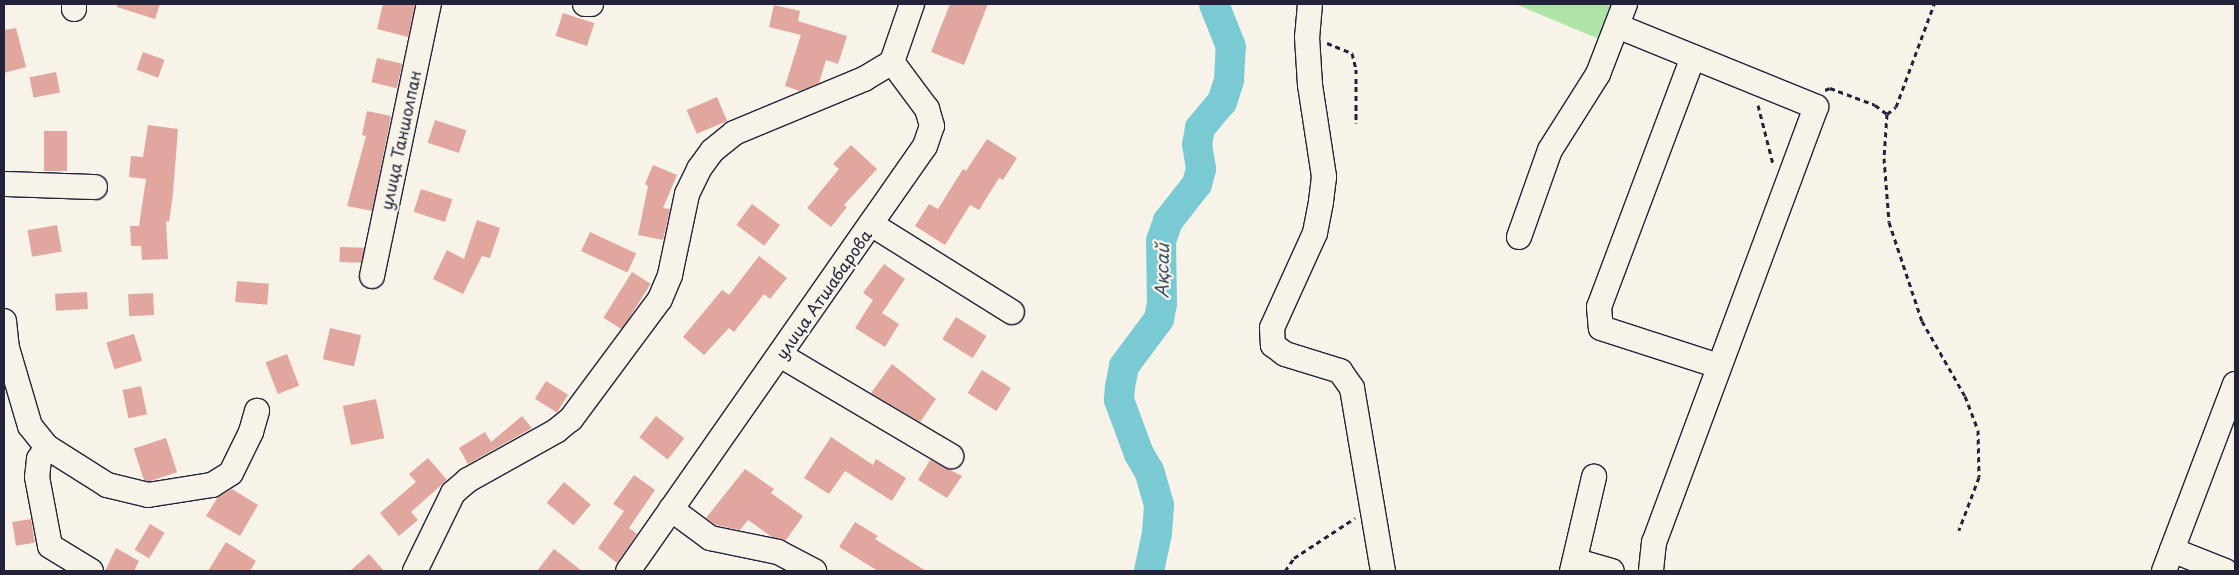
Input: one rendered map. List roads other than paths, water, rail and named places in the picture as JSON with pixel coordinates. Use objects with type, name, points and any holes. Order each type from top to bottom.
[{"type":"street","name":"улица Таншолпан","points":[[372,276],[429,4]]},
{"type":"street","points":[[585,4],[591,4]]},
{"type":"street","points":[[415,571],[453,493],[468,480],[556,431],[571,419],[660,299],[670,275],[687,194],[698,169],[712,151],[734,134],[864,79],[892,62],[912,4]]},
{"type":"street","points":[[1310,4],[1307,37],[1310,85],[1324,177],[1315,233],[1272,328],[1273,346],[1285,354],[1340,371],[1352,388],[1383,571]]},
{"type":"street","points":[[1519,237],[1550,150],[1598,74],[1625,4]]},
{"type":"street","points":[[1617,26],[1816,107],[1654,542],[1651,571]]},
{"type":"street","points":[[1693,57],[1599,307],[1601,328],[1719,366]]},
{"type":"street","name":"улица Атшабарова","points":[[628,571],[925,146],[932,126],[927,109],[892,62]]},
{"type":"street","points":[[4,184],[95,187]]},
{"type":"street","points":[[871,224],[1012,312]]},
{"type":"street","points":[[4,321],[7,348],[30,426],[47,447],[107,485],[148,495],[189,492],[212,486],[231,473],[252,432],[257,411]]},
{"type":"street","points":[[780,355],[951,456]]},
{"type":"street","points":[[2225,571],[2168,561],[2227,432],[2235,384]]},
{"type":"street","points":[[47,447],[39,459],[36,477],[50,546],[91,571]]},
{"type":"street","points":[[1594,477],[1575,566],[1612,571]]},
{"type":"street","points":[[671,509],[710,538],[778,552],[814,571]]},
{"type":"waterway","name":"Ақсай","points":[[1149,571],[1157,534],[1159,505],[1149,471],[1139,454],[1119,400],[1120,387],[1124,366],[1159,319],[1162,304],[1161,241],[1168,221],[1197,184],[1201,169],[1197,145],[1200,128],[1222,102],[1229,80],[1231,47],[1214,4]]}]
